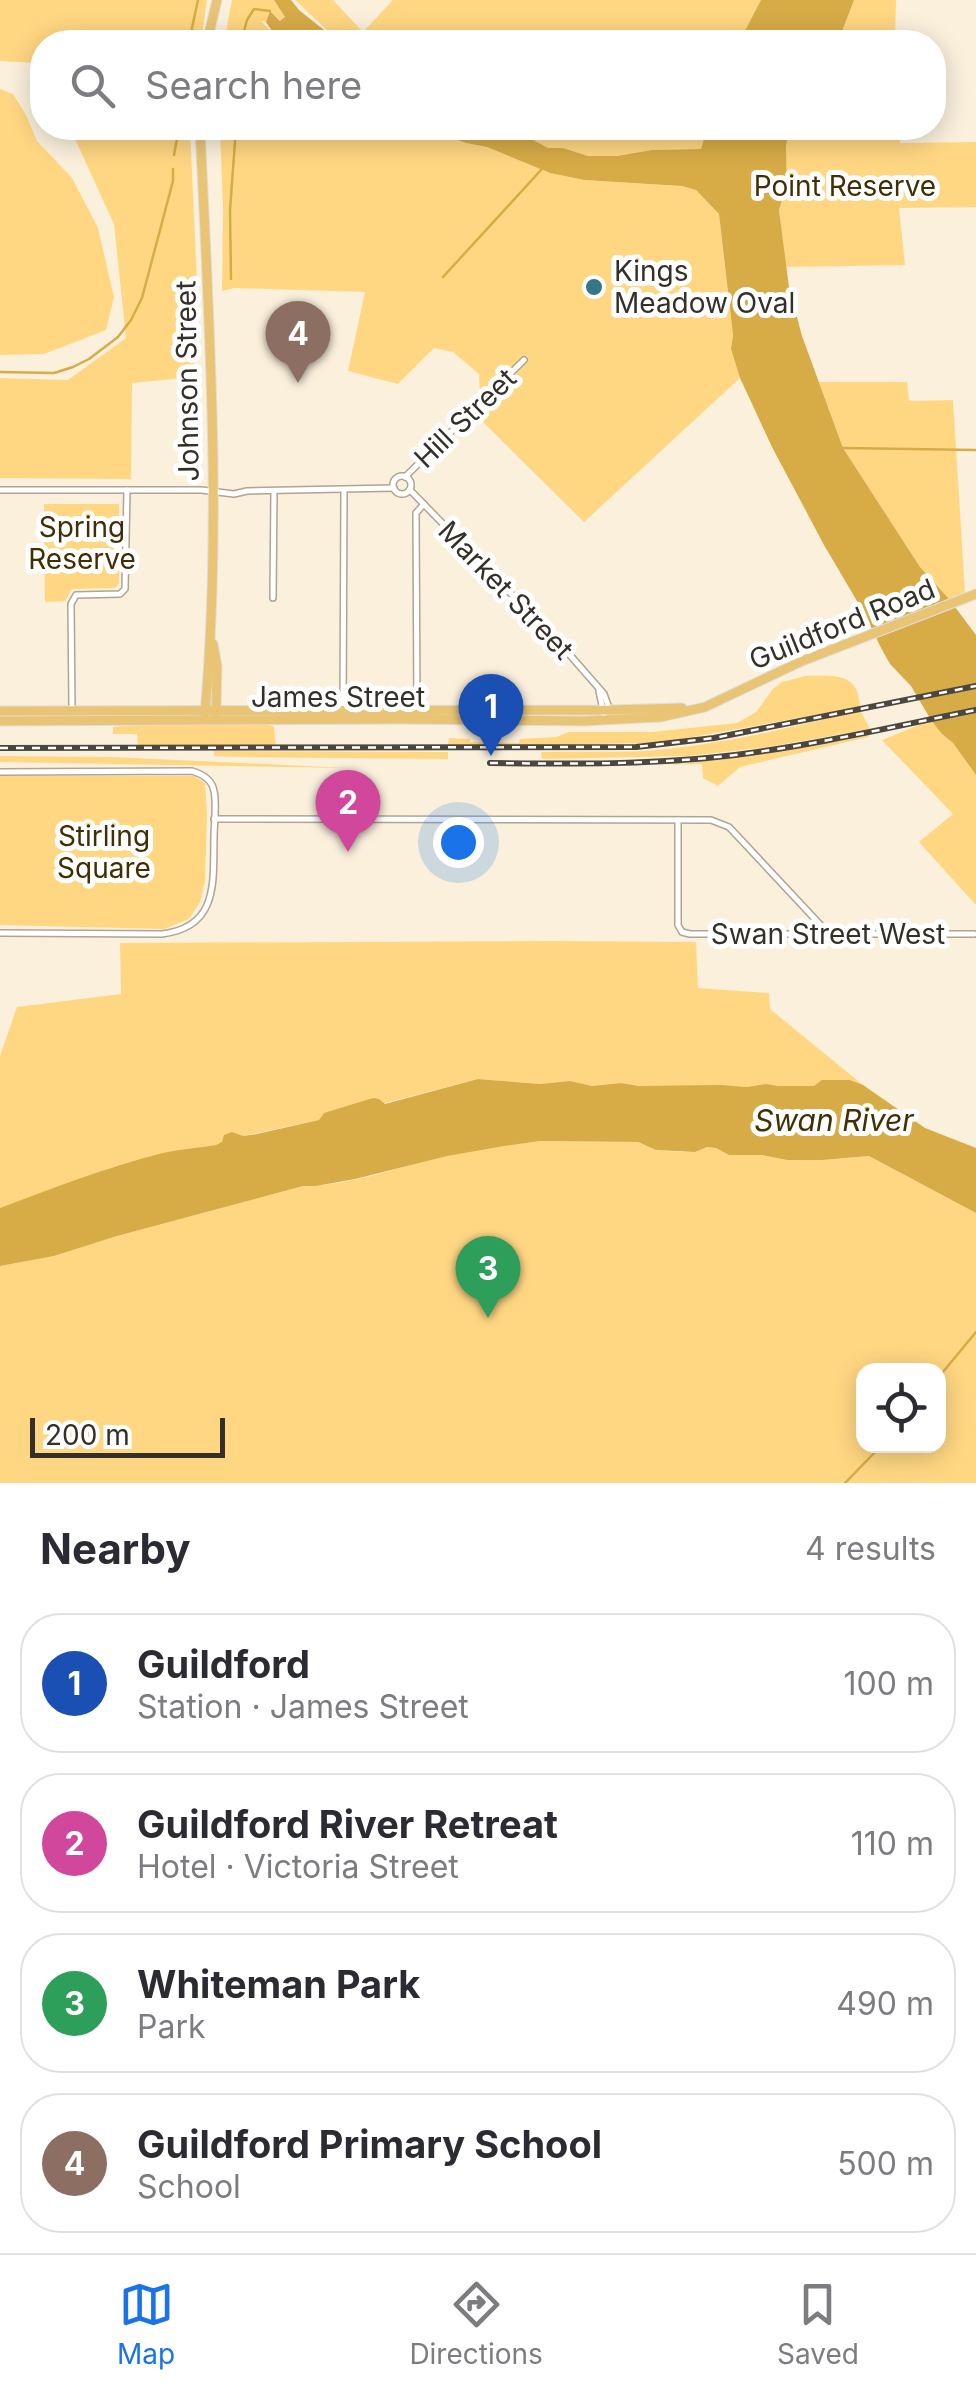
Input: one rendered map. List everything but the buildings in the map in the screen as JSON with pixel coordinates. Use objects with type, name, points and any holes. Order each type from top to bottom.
[{"type":"highway","points":[[210,30],[217,0]]},
{"type":"highway","name":"Johnson Street","points":[[201,140],[208,283],[212,633],[216,666],[210,716]]},
{"type":"highway","name":"Guildford Road","points":[[726,698],[777,671],[976,594]]},
{"type":"highway","name":"James Street","points":[[0,711],[72,716],[342,715],[570,720],[686,708],[726,698]]},
{"type":"highway","name":"James Street","points":[[342,715],[417,710],[608,715]]},
{"type":"highway","points":[[528,710],[564,713],[570,720]]},
{"type":"highway","name":"James Street","points":[[0,721],[72,716]]},
{"type":"street","name":"Hill Street","points":[[406,476],[524,360]]},
{"type":"street","points":[[0,490],[221,494],[394,488],[403,494],[411,484],[406,476],[396,479],[394,488]]},
{"type":"street","points":[[72,716],[71,604],[76,595],[120,594],[125,590],[127,490]]},
{"type":"street","points":[[274,490],[274,598]]},
{"type":"street","points":[[342,715],[344,490]]},
{"type":"street","name":"Market Street","points":[[410,490],[562,646],[600,691],[608,715]]},
{"type":"street","points":[[424,504],[416,513],[417,710],[429,719]]},
{"type":"street","points":[[0,772],[192,772],[204,776],[214,788],[211,896],[204,912],[192,924],[162,934],[0,933]]},
{"type":"street","points":[[214,819],[711,820],[729,827],[828,934]]},
{"type":"street","name":"Swan Street West","points":[[678,820],[678,925],[682,932],[974,934]]},
{"type":"green space","points":[[0,0],[207,0],[203,30],[30,30],[30,63],[0,61]]},
{"type":"green space","points":[[232,0],[274,0],[285,17],[281,21],[270,11],[266,22],[261,21],[269,30],[226,30]]},
{"type":"green space","points":[[295,0],[333,0],[361,30],[327,30]]},
{"type":"green space","points":[[393,0],[761,0],[745,30],[365,30]]},
{"type":"green space","points":[[854,0],[896,0],[895,30],[843,30]]},
{"type":"green space","points":[[0,89],[13,94],[26,115],[30,140],[37,140],[72,178],[98,228],[114,297],[106,330],[44,354],[0,355]]},
{"type":"green space","points":[[76,140],[191,140],[198,306],[193,377],[132,383],[131,479],[0,478],[0,378],[68,380],[126,338],[114,224]]},
{"type":"green space","points":[[220,140],[458,140],[487,147],[550,173],[584,180],[696,190],[719,214],[733,335],[731,349],[740,378],[584,522],[481,420],[479,374],[453,352],[434,348],[398,384],[348,371],[365,292],[234,288],[222,291]]},
{"type":"green space","points":[[533,140],[704,140],[701,149],[652,150],[617,156],[588,156],[548,148]]},
{"type":"green space","name":"Point Reserve","points":[[787,140],[976,142],[976,207],[899,208],[905,265],[786,267],[779,210],[787,184]]},
{"type":"green space","points":[[819,382],[907,382],[909,401],[953,400],[965,593],[949,599],[920,567],[843,448]]},
{"type":"green space","name":"Spring Reserve","points":[[44,504],[119,504],[119,583],[115,588],[72,589],[65,601],[45,602]]},
{"type":"green space","points":[[805,676],[834,676],[850,681],[860,707],[659,743],[448,746],[449,738],[519,743],[520,739],[556,737],[569,732],[652,732],[737,723],[756,712],[782,682]]},
{"type":"green space","points":[[860,710],[870,729],[768,747],[688,756],[542,759],[541,752],[683,747]]},
{"type":"green space","points":[[931,720],[976,775],[976,905],[919,842],[953,814],[882,740]]},
{"type":"green space","points":[[270,725],[274,727],[276,746],[138,746],[137,734],[113,734],[113,727]]},
{"type":"green space","points":[[871,732],[868,737],[740,767],[718,786],[703,778],[702,764],[665,765],[768,753]]},
{"type":"green space","points":[[214,751],[448,752],[448,759],[239,757],[214,756]]},
{"type":"green space","points":[[0,756],[114,757],[347,768],[0,762]]},
{"type":"green space","name":"Stirling Square","points":[[0,776],[194,776],[205,783],[205,881],[200,902],[189,919],[164,929],[0,925]]},
{"type":"green space","points":[[696,942],[698,988],[769,993],[770,1009],[863,1085],[850,1080],[815,1086],[592,1086],[570,1081],[540,1084],[478,1079],[216,1145],[150,1157],[0,1208],[0,1056],[17,1007],[121,994],[120,943]]},
{"type":"green space","points":[[540,1141],[638,1142],[656,1150],[695,1152],[707,1147],[729,1155],[787,1160],[869,1156],[976,1213],[976,1483],[0,1483],[0,1266],[54,1256],[303,1186],[355,1180],[490,1148]]},
{"type":"water","points":[[274,0],[291,0],[324,30],[271,30],[266,22],[270,11],[280,21],[285,17]]},
{"type":"water","points":[[761,0],[854,0],[843,30],[745,30]]},
{"type":"water","points":[[458,140],[533,140],[548,148],[588,156],[617,156],[652,150],[701,149],[704,140],[787,140],[787,184],[779,210],[789,287],[802,336],[843,448],[920,567],[976,635],[976,775],[931,720],[911,686],[890,664],[772,447],[740,378],[731,349],[733,335],[719,214],[696,190],[682,186],[584,180],[550,173],[487,147]]},
{"type":"water","name":"Swan River","points":[[478,1079],[540,1084],[570,1081],[592,1086],[621,1083],[746,1087],[814,1086],[822,1080],[850,1080],[925,1128],[976,1148],[976,1213],[869,1156],[787,1160],[729,1155],[707,1147],[695,1152],[656,1150],[638,1142],[540,1141],[303,1186],[54,1256],[0,1266],[0,1208],[142,1159],[216,1145],[232,1132],[243,1136],[257,1134],[319,1120],[324,1113],[373,1098],[385,1104]]},
{"type":"waterway","points":[[192,30],[198,0]]},
{"type":"waterway","points":[[244,30],[254,9],[270,11]]},
{"type":"waterway","points":[[174,155],[177,140]]},
{"type":"waterway","points":[[231,279],[230,210],[235,140]]},
{"type":"waterway","points":[[0,372],[54,373],[89,359],[118,337],[142,298],[173,169]]},
{"type":"waterway","points":[[443,277],[541,170]]},
{"type":"waterway","points":[[843,448],[976,450]]},
{"type":"waterway","points":[[946,1368],[976,1332]]},
{"type":"waterway","points":[[845,1483],[874,1453]]},
{"type":"railway","points":[[0,748],[636,747],[714,738],[976,686]]},
{"type":"railway","points":[[490,763],[582,764],[735,755],[976,710]]},
{"type":"place","name":"Kings Meadow Oval","points":[[594,287]]},
{"type":"place","name":"Guildford Primary School","points":[[298,383]]},
{"type":"place","name":"Guildford","points":[[491,756]]},
{"type":"place","name":"Guildford River Retreat","points":[[348,852]]},
{"type":"place","name":"Whiteman Park","points":[[488,1318]]}]
